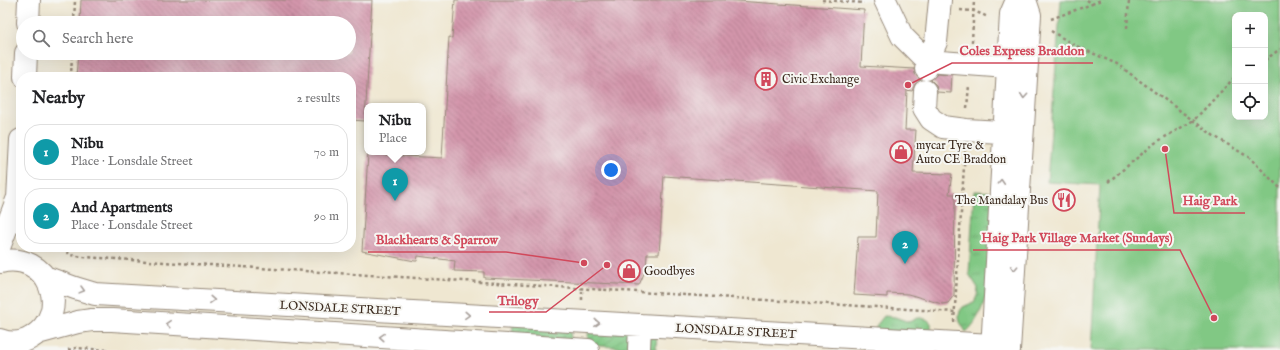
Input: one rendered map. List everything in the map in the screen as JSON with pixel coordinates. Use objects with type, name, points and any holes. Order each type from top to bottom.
[{"type":"street","points":[[28,16],[29,0]]},
{"type":"street","points":[[885,0],[902,36],[927,65]]},
{"type":"street","points":[[927,65],[936,42],[940,0]]},
{"type":"street","points":[[997,349],[1017,68],[1011,14],[1017,0]]},
{"type":"street","points":[[1017,68],[1030,15],[1025,0]]},
{"type":"street","points":[[25,72],[26,60]]},
{"type":"street","points":[[927,65],[970,64],[1017,68]]},
{"type":"street","points":[[925,91],[924,108],[930,119],[943,127],[1013,133]]},
{"type":"street","points":[[0,246],[16,204]]},
{"type":"street","points":[[32,252],[52,290],[53,297],[52,312],[46,324],[32,340]]},
{"type":"street","name":"LONSDALE STREET","points":[[0,262],[15,260],[22,261],[35,267],[43,275],[75,288],[95,294],[953,343],[997,349]]},
{"type":"street","points":[[235,328],[236,302]]},
{"type":"street","points":[[441,341],[443,314]]},
{"type":"street","points":[[0,340],[8,342],[32,340],[74,323],[92,320],[588,350]]},
{"type":"street","points":[[639,350],[640,325]]},
{"type":"path","points":[[74,16],[75,0]]},
{"type":"path","points":[[953,343],[974,0]]},
{"type":"path","points":[[1087,0],[1092,4]]},
{"type":"path","points":[[1045,21],[1101,0]]},
{"type":"path","points":[[1127,28],[1129,0]]},
{"type":"path","points":[[974,11],[991,18]]},
{"type":"path","points":[[1050,31],[1074,45],[1117,64],[1214,136],[1250,158],[1280,188]]},
{"type":"path","points":[[1268,58],[1280,49]]},
{"type":"path","points":[[71,72],[72,60]]},
{"type":"path","points":[[1108,182],[1155,143],[1194,120],[1232,80]]},
{"type":"path","points":[[67,252],[70,255],[84,258],[955,312]]},
{"type":"path","points":[[68,350],[76,348],[108,350]]},
{"type":"green space","points":[[1061,0],[1280,0],[1280,350],[1091,350],[1100,185],[1047,182]]},
{"type":"green space","points":[[974,191],[993,192],[990,262],[988,285],[983,304],[978,317],[966,332],[960,322],[960,311],[963,307],[974,302],[977,296],[978,288],[969,274]]},
{"type":"green space","points":[[884,316],[895,317],[909,322],[917,318],[922,318],[931,323],[931,331],[876,332],[876,326]]},
{"type":"green space","points":[[513,322],[571,326],[570,345],[512,341]]},
{"type":"green space","points":[[589,327],[657,332],[656,350],[587,345]]},
{"type":"building","points":[[81,0],[372,0],[364,121],[356,120],[356,72],[76,72],[77,60],[356,60],[356,16],[80,16]]},
{"type":"building","points":[[455,0],[723,0],[864,10],[861,66],[914,69],[915,74],[920,80],[915,84],[912,91],[907,90],[905,130],[916,130],[913,173],[952,174],[949,194],[955,194],[954,295],[948,303],[942,304],[908,294],[887,293],[887,297],[854,295],[858,237],[876,237],[878,191],[664,176],[659,254],[647,254],[646,269],[639,285],[484,278],[484,272],[454,271],[455,261],[418,256],[417,261],[415,261],[362,251],[368,155],[442,158],[449,37],[452,38]]},
{"type":"building","points":[[937,74],[952,75],[951,93],[937,92],[936,85],[931,80]]},
{"type":"place","name":"Civic Exchange","points":[[766,79]]},
{"type":"place","name":"Coles Express Braddon","points":[[908,85]]},
{"type":"place","name":"Haig Park","points":[[1165,149]]},
{"type":"place","name":"mycar Tyre & Auto CE Braddon","points":[[901,152]]},
{"type":"place","name":"The Mandalay Bus","points":[[1064,200]]},
{"type":"place","name":"Nibu","points":[[395,201]]},
{"type":"place","name":"Blackhearts & Sparrow","points":[[584,263]]},
{"type":"place","name":"And Apartments","points":[[905,264]]},
{"type":"place","name":"Trilogy","points":[[607,265]]},
{"type":"place","name":"Goodbyes","points":[[629,271]]},
{"type":"place","name":"Haig Park Village Market (Sundays)","points":[[1214,318]]}]
